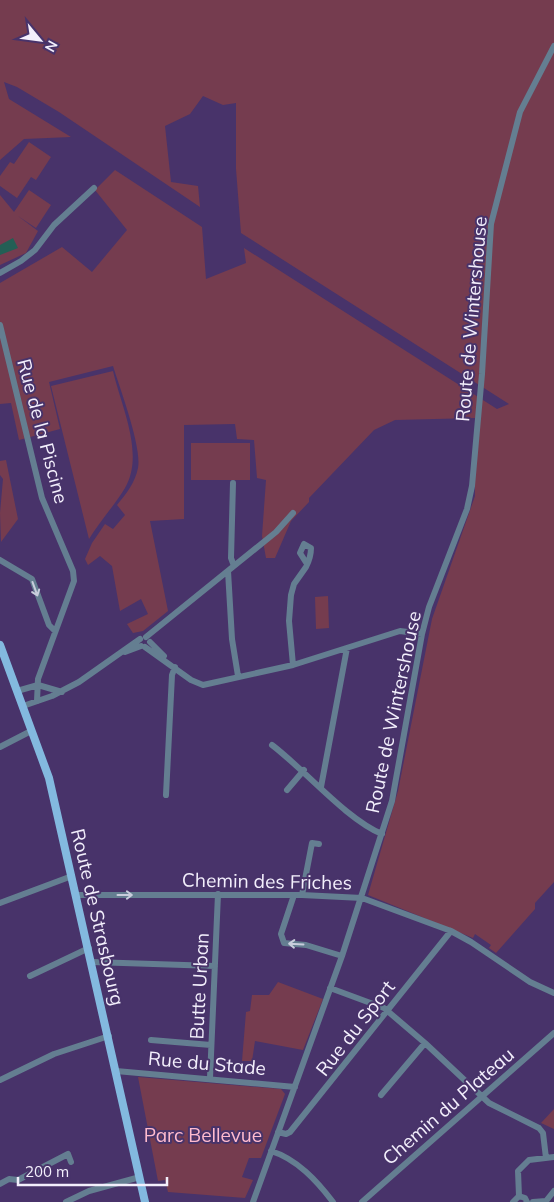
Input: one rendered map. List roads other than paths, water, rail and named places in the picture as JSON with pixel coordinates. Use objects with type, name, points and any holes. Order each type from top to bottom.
[{"type":"main road","name":"Route de Strasbourg","points":[[0,645],[49,778],[109,1036],[145,1202]]},
{"type":"street","name":"Route de Wintershouse","points":[[253,1202],[342,956],[392,801],[422,634],[430,607],[467,509],[472,486],[482,374],[491,224],[520,112],[554,46]]},
{"type":"street","points":[[0,273],[21,261],[35,250],[54,225],[94,188]]},
{"type":"street","name":"Rue de la Piscine","points":[[0,325],[42,498],[73,571],[74,581],[38,684],[37,701]]},
{"type":"street","points":[[232,482],[231,560],[234,566]]},
{"type":"street","points":[[23,706],[62,692],[91,676],[117,656],[145,642],[158,625],[276,532],[293,513]]},
{"type":"street","points":[[0,560],[32,579],[49,625],[55,631]]},
{"type":"street","points":[[293,665],[289,622],[291,595],[294,584],[307,564]]},
{"type":"street","points":[[228,571],[232,639],[238,676]]},
{"type":"street","points":[[145,642],[194,682],[203,685],[293,665],[400,632],[422,634]]},
{"type":"street","points":[[321,787],[347,648]]},
{"type":"street","points":[[166,795],[171,689],[177,669]]},
{"type":"street","points":[[17,691],[38,684],[62,692]]},
{"type":"street","points":[[0,747],[31,731]]},
{"type":"street","points":[[272,745],[304,770],[367,828],[382,834]]},
{"type":"street","points":[[312,778],[325,765]]},
{"type":"street","points":[[287,790],[304,770]]},
{"type":"street","points":[[302,895],[312,843],[319,844]]},
{"type":"street","points":[[0,903],[72,876]]},
{"type":"street","name":"Chemin des Friches","points":[[76,895],[218,894],[362,898],[451,932],[471,942],[530,982],[554,993]]},
{"type":"street","name":"Butte Urban","points":[[210,1078],[218,894]]},
{"type":"street","points":[[294,895],[281,934],[284,943],[306,945],[342,956]]},
{"type":"street","name":"Rue du Sport","points":[[278,1132],[286,1134],[290,1132],[451,932]]},
{"type":"street","points":[[30,976],[89,948]]},
{"type":"street","points":[[92,962],[215,966]]},
{"type":"street","points":[[330,988],[388,1011],[496,1108],[539,1128],[543,1133],[546,1158]]},
{"type":"street","name":"Chemin du Plateau","points":[[362,1202],[554,1034]]},
{"type":"street","points":[[0,1080],[54,1054],[109,1036]]},
{"type":"street","points":[[151,1040],[211,1045]]},
{"type":"street","points":[[381,1095],[425,1043]]},
{"type":"street","name":"Rue du Stade","points":[[116,1071],[295,1086]]},
{"type":"street","points":[[271,1151],[285,1157],[316,1181],[333,1202]]},
{"type":"street","points":[[0,1184],[9,1179],[18,1180],[68,1154],[71,1162]]},
{"type":"street","points":[[513,1202],[519,1196],[518,1171],[529,1160],[554,1157]]},
{"type":"street","points":[[66,1202],[89,1191],[140,1177]]},
{"type":"street","points":[[533,1202],[546,1201],[554,1191]]},
{"type":"street","points":[[519,1196],[525,1198],[528,1202]]},
{"type":"park label","name":"Parc Bellevue","points":[[203,1135]]}]
